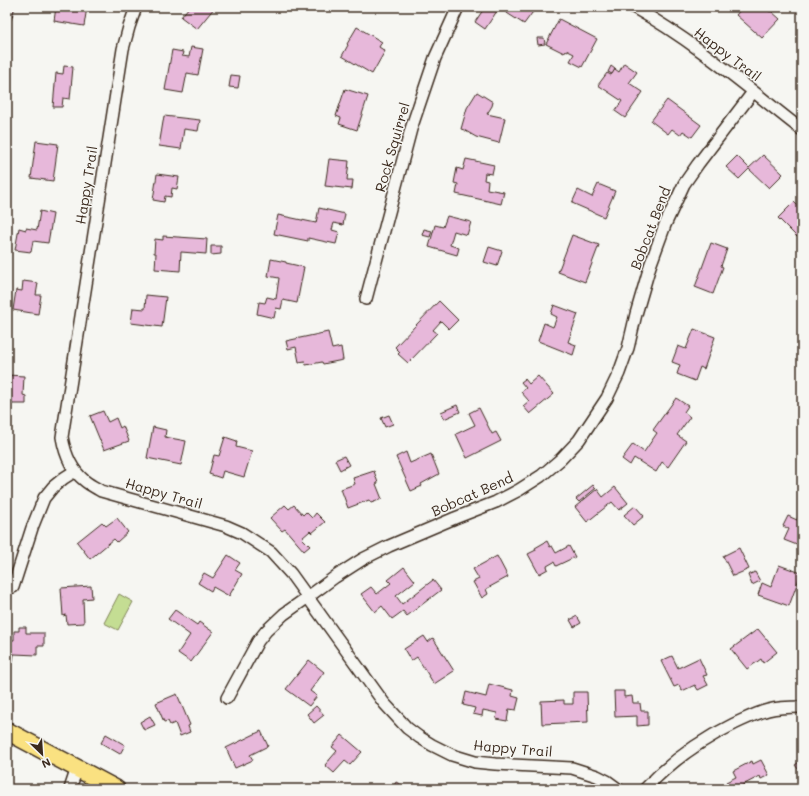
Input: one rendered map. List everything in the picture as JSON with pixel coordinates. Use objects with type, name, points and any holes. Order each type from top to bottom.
[{"type":"main road","points":[[7,731],[116,789]]},
{"type":"street","name":"Happy Trail","points":[[136,7],[123,49],[62,437],[64,449],[75,471],[86,482],[102,491],[226,526],[271,552],[291,574],[384,703],[407,728],[432,745],[452,755],[475,762],[572,768],[597,776],[618,789]]},
{"type":"street","name":"Rock Squirrel","points":[[366,299],[411,130],[435,58],[458,7]]},
{"type":"street","name":"Happy Trail","points":[[633,7],[654,19],[699,50],[802,130]]},
{"type":"street","name":"Bobcat Bend","points":[[227,698],[258,641],[266,631],[284,614],[334,577],[363,559],[389,546],[449,520],[496,502],[519,490],[541,476],[561,459],[579,440],[607,398],[619,372],[628,348],[650,266],[665,225],[684,184],[753,92]]},
{"type":"street","points":[[13,587],[32,528],[44,498],[53,487],[75,471]]},
{"type":"street","points":[[645,789],[652,781],[683,755],[717,732],[768,710],[785,707],[802,707]]},
{"type":"street","points":[[70,789],[77,768]]},
{"type":"green space","points":[[119,594],[133,602],[118,630],[104,623]]},
{"type":"building","points":[[7,7],[15,7],[11,20],[7,19]]},
{"type":"building","points":[[56,7],[87,7],[84,26],[54,21]]},
{"type":"building","points":[[189,7],[215,7],[197,29],[181,17]]},
{"type":"building","points":[[485,7],[531,7],[535,9],[524,24],[499,8],[485,29],[475,22]]},
{"type":"building","points":[[743,7],[765,7],[780,19],[762,38],[736,15]]},
{"type":"building","points":[[559,19],[597,39],[582,67],[570,61],[574,54],[566,50],[564,53],[546,44]]},
{"type":"building","points":[[357,27],[382,42],[379,47],[385,51],[372,74],[342,56]]},
{"type":"building","points":[[537,38],[544,38],[545,44],[538,45]]},
{"type":"building","points":[[191,47],[203,49],[198,75],[187,73],[183,93],[165,90],[172,50],[183,52],[182,56],[189,57]]},
{"type":"building","points":[[624,63],[637,72],[629,83],[643,92],[625,118],[615,111],[622,101],[598,85],[607,73],[611,75],[615,69],[619,72]]},
{"type":"building","points":[[64,66],[73,67],[70,99],[63,98],[62,107],[53,107],[56,73],[63,74]]},
{"type":"building","points":[[611,66],[615,69],[612,74],[608,72]]},
{"type":"building","points":[[231,75],[240,76],[238,88],[229,87]]},
{"type":"building","points":[[345,89],[368,96],[357,130],[339,124],[341,118],[336,116]]},
{"type":"building","points":[[477,92],[493,102],[487,114],[505,118],[499,143],[476,137],[461,129],[467,108]]},
{"type":"building","points":[[667,100],[701,125],[692,137],[683,131],[680,135],[672,129],[668,134],[651,121]]},
{"type":"building","points":[[164,116],[200,120],[198,131],[184,129],[181,149],[159,146]]},
{"type":"building","points":[[36,141],[58,144],[53,181],[31,178]]},
{"type":"building","points":[[763,155],[783,174],[769,188],[749,169],[739,179],[726,167],[737,156],[749,168]]},
{"type":"building","points":[[329,159],[349,161],[347,180],[353,180],[352,189],[325,186]]},
{"type":"building","points":[[466,159],[494,165],[492,174],[485,173],[484,180],[488,181],[487,189],[504,192],[501,204],[456,194],[458,184],[454,183],[457,168],[463,170]]},
{"type":"building","points":[[157,174],[179,177],[177,189],[172,188],[171,197],[165,196],[164,202],[153,200]]},
{"type":"building","points":[[598,184],[615,191],[604,217],[572,203],[578,190],[592,197]]},
{"type":"building","points":[[794,202],[799,207],[802,207],[802,232],[797,237],[778,218]]},
{"type":"building","points":[[319,208],[345,214],[343,225],[334,223],[332,230],[339,232],[336,244],[308,238],[308,241],[274,234],[278,215],[316,223]]},
{"type":"building","points":[[40,211],[53,214],[48,243],[33,241],[31,252],[15,250],[19,228],[26,230],[26,228],[37,230]]},
{"type":"building","points":[[447,216],[471,222],[467,235],[454,231],[450,245],[459,248],[457,255],[429,247],[435,225],[443,227]]},
{"type":"building","points":[[424,229],[432,231],[430,237],[422,235]]},
{"type":"building","points":[[572,235],[599,245],[585,282],[558,272]]},
{"type":"building","points":[[163,236],[207,239],[206,254],[181,252],[180,271],[155,269],[155,239],[163,240]]},
{"type":"building","points":[[711,243],[727,249],[721,266],[723,267],[713,294],[695,287]]},
{"type":"building","points":[[211,246],[221,246],[221,254],[211,255]]},
{"type":"building","points":[[489,247],[502,251],[497,266],[484,262]]},
{"type":"building","points":[[271,259],[304,267],[297,303],[283,300],[281,309],[276,308],[274,318],[257,314],[259,302],[265,303],[267,297],[276,299],[279,278],[268,276]]},
{"type":"building","points":[[23,281],[38,283],[36,295],[41,295],[38,314],[13,310],[16,290],[22,291]]},
{"type":"building","points":[[146,295],[166,297],[162,327],[131,323],[133,308],[145,309]]},
{"type":"building","points":[[439,301],[458,320],[449,329],[441,321],[433,330],[437,333],[408,363],[398,354],[400,352],[395,347]]},
{"type":"building","points":[[554,305],[578,314],[568,342],[576,345],[573,355],[538,341],[544,323],[553,327],[557,317],[551,314]]},
{"type":"building","points":[[694,329],[715,337],[704,369],[700,367],[695,381],[677,374],[680,365],[672,362],[678,346],[686,349]]},
{"type":"building","points":[[328,332],[332,349],[341,347],[343,360],[323,364],[322,362],[306,365],[305,361],[299,362],[296,347],[288,349],[286,341]]},
{"type":"building","points":[[7,375],[24,376],[23,395],[26,396],[26,404],[10,404],[10,413],[7,413]]},
{"type":"building","points":[[538,376],[554,394],[530,414],[523,406],[529,401],[521,392],[526,388],[521,382],[525,379],[529,384]]},
{"type":"building","points":[[676,398],[688,406],[684,412],[690,417],[677,435],[686,441],[668,467],[662,462],[656,472],[634,458],[630,465],[622,459],[633,444],[644,452],[657,433],[653,430]]},
{"type":"building","points":[[457,405],[460,412],[444,419],[441,412]]},
{"type":"building","points":[[479,408],[492,434],[496,432],[501,441],[467,458],[456,434],[475,425],[469,413]]},
{"type":"building","points":[[103,411],[108,422],[116,418],[120,428],[123,426],[129,441],[104,450],[90,416]]},
{"type":"building","points":[[389,415],[393,424],[385,427],[381,418]]},
{"type":"building","points":[[153,427],[166,430],[165,437],[186,441],[181,465],[147,458]]},
{"type":"building","points":[[225,437],[237,441],[236,447],[252,451],[244,477],[223,471],[221,478],[209,474],[214,455],[219,456]]},
{"type":"building","points":[[406,452],[410,463],[431,454],[439,474],[421,484],[422,486],[411,491],[396,457]]},
{"type":"building","points":[[344,456],[349,465],[340,470],[335,460]]},
{"type":"building","points":[[374,471],[378,483],[376,484],[382,499],[371,503],[369,500],[348,508],[341,489],[355,484],[353,478]]},
{"type":"building","points":[[593,485],[596,488],[579,502],[576,499]]},
{"type":"building","points":[[615,487],[628,503],[619,510],[612,502],[587,522],[575,507],[597,489],[603,497]]},
{"type":"building","points":[[285,505],[289,509],[294,505],[303,515],[306,512],[312,518],[316,513],[325,522],[312,533],[310,531],[302,538],[310,546],[304,551],[285,529],[282,531],[270,518]]},
{"type":"building","points":[[635,506],[644,516],[633,525],[624,515]]},
{"type":"building","points":[[801,512],[802,547],[784,540],[789,529],[783,526],[788,516],[797,520]]},
{"type":"building","points":[[117,518],[128,532],[117,542],[114,539],[90,559],[77,542],[102,522],[106,526]]},
{"type":"building","points":[[547,541],[556,553],[569,546],[575,557],[556,566],[554,562],[547,566],[548,569],[539,574],[528,554],[536,550],[535,548]]},
{"type":"building","points":[[739,548],[749,569],[733,576],[723,556]]},
{"type":"building","points":[[228,555],[240,563],[235,570],[242,574],[229,596],[213,587],[211,591],[198,583],[204,573],[213,578]]},
{"type":"building","points":[[497,556],[508,577],[486,589],[488,594],[482,598],[473,582],[479,579],[473,569]]},
{"type":"building","points":[[779,565],[801,573],[789,606],[758,595],[762,583],[771,587]]},
{"type":"building","points":[[404,567],[415,581],[396,596],[402,604],[433,580],[441,590],[407,616],[403,611],[392,619],[382,606],[375,612],[361,594],[371,587],[377,594],[391,583],[388,580]]},
{"type":"building","points":[[755,572],[760,581],[752,585],[748,575]]},
{"type":"building","points":[[91,586],[92,598],[83,599],[84,623],[67,624],[66,615],[63,616],[61,588]]},
{"type":"building","points":[[175,610],[197,625],[199,622],[213,632],[191,662],[178,653],[190,635],[168,619]]},
{"type":"building","points":[[577,616],[581,623],[574,627],[570,620]]},
{"type":"building","points":[[19,627],[26,627],[26,633],[44,633],[44,646],[37,646],[37,655],[14,654],[13,662],[7,662],[7,640],[14,640],[14,631],[19,631]]},
{"type":"building","points":[[758,629],[777,652],[763,663],[761,659],[747,669],[731,649]]},
{"type":"building","points":[[424,636],[428,642],[433,638],[454,671],[434,684],[417,657],[411,661],[404,649]]},
{"type":"building","points":[[672,656],[678,668],[699,658],[707,675],[703,676],[708,685],[698,690],[695,685],[682,691],[679,685],[674,687],[661,661]]},
{"type":"building","points":[[309,660],[324,672],[310,691],[317,696],[309,706],[286,689]]},
{"type":"building","points":[[489,684],[513,690],[512,696],[519,698],[516,710],[509,709],[507,721],[496,719],[497,713],[483,710],[482,716],[473,714],[475,708],[463,705],[466,692],[486,697]]},
{"type":"building","points":[[614,691],[624,691],[624,697],[632,696],[633,703],[640,703],[641,711],[648,711],[648,725],[637,726],[637,716],[615,717]]},
{"type":"building","points":[[573,692],[587,692],[588,722],[542,724],[541,701],[564,700],[564,704],[573,704]]},
{"type":"building","points":[[177,694],[190,725],[188,726],[190,732],[180,736],[175,723],[170,725],[168,721],[164,722],[156,703]]},
{"type":"building","points":[[316,706],[324,715],[314,723],[307,714]]},
{"type":"building","points":[[150,716],[155,725],[144,730],[140,722]]},
{"type":"building","points":[[261,731],[268,746],[250,755],[253,760],[235,768],[226,748]]},
{"type":"building","points":[[106,734],[125,745],[120,754],[101,743]]},
{"type":"building","points":[[342,735],[362,752],[350,765],[345,761],[334,773],[325,765],[337,751],[332,747]]},
{"type":"building","points":[[761,760],[769,775],[761,779],[760,776],[741,786],[743,789],[730,789],[726,782],[736,777],[733,771],[752,761],[753,764]]},
{"type":"building","points":[[802,760],[802,774],[795,765]]},
{"type":"building","points":[[396,782],[409,789],[392,789]]}]
